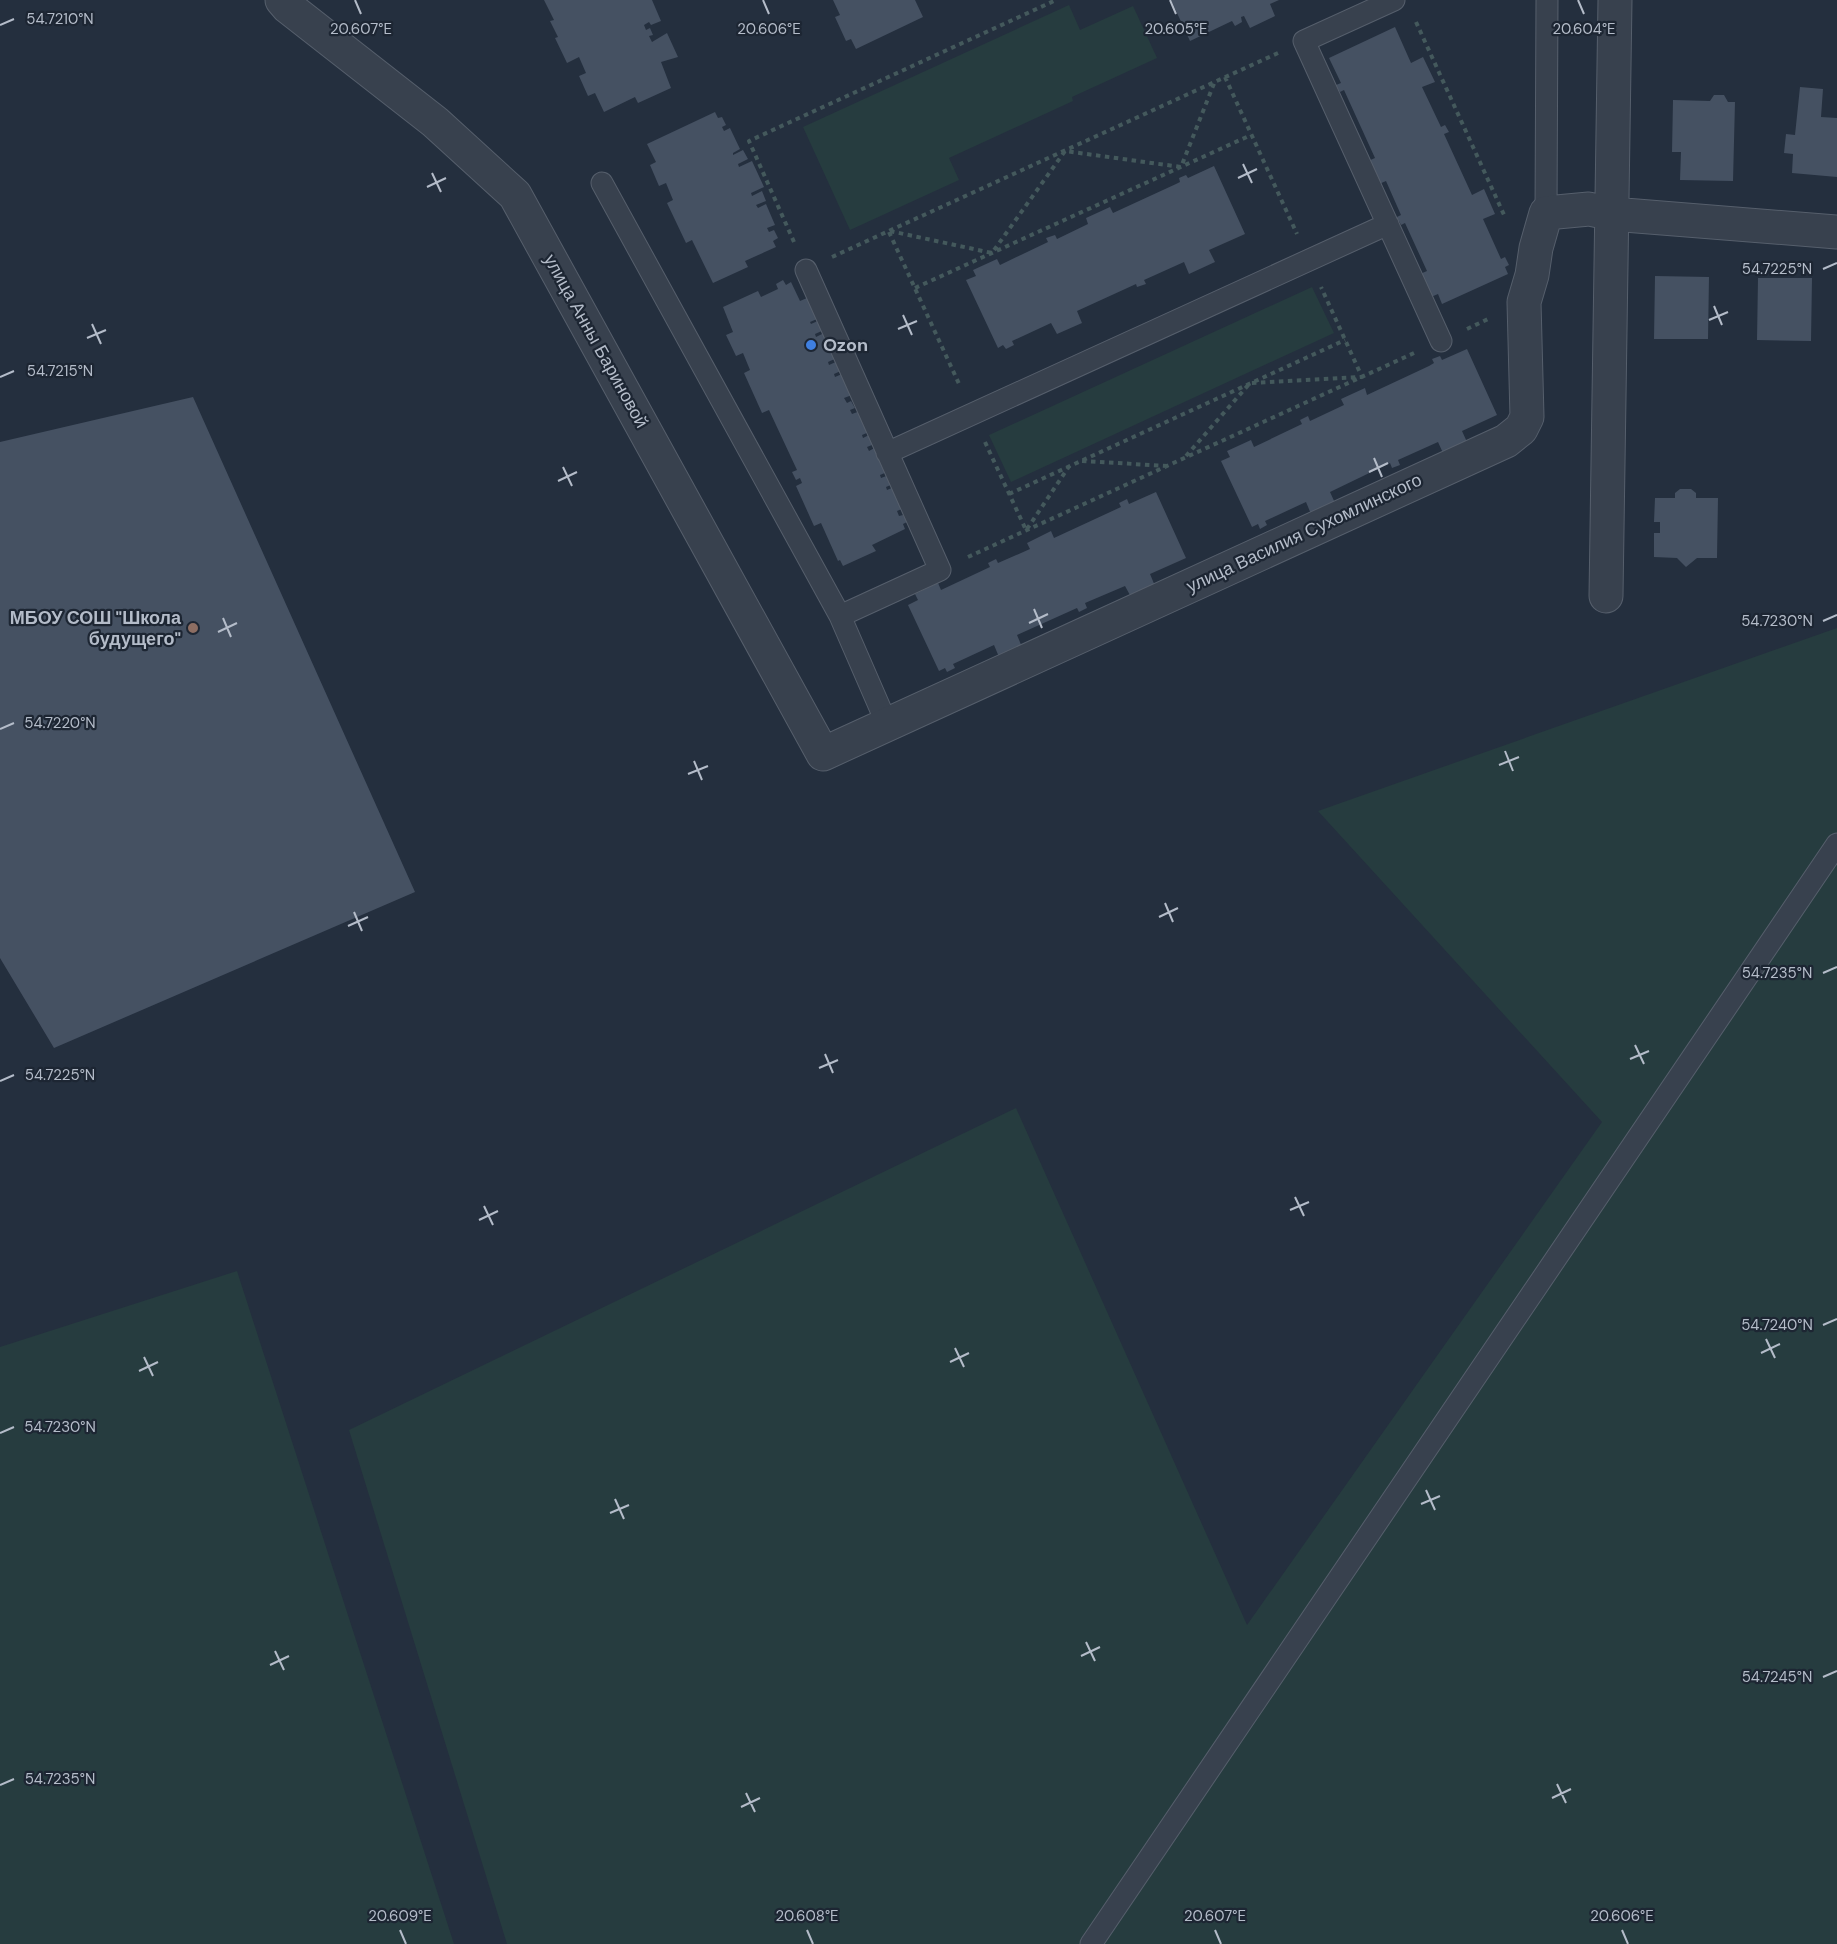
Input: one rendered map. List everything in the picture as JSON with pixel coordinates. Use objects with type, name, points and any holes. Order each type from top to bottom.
[{"type":"street","points":[[1606,596],[1615,0]]},
{"type":"street","name":"улица Анны Бариновой","points":[[288,2],[435,122],[515,195],[823,754]]},
{"type":"street","points":[[1545,213],[1589,209],[1612,214],[1837,232]]},
{"type":"street","name":"улица Василия Сухомлинского","points":[[823,754],[1506,441],[1521,429],[1527,417],[1524,302],[1545,213]]},
{"type":"lane","points":[[1394,0],[1304,41],[1441,341]]},
{"type":"lane","points":[[1545,213],[1547,0]]},
{"type":"lane","points":[[602,183],[840,616],[887,724]]},
{"type":"lane","points":[[887,453],[1388,224]]},
{"type":"lane","points":[[806,270],[940,570],[840,616]]},
{"type":"lane","points":[[1091,1944],[1837,844]]},
{"type":"path","points":[[1056,0],[749,141],[806,270],[1304,41]]},
{"type":"path","points":[[1415,21],[1508,222]]},
{"type":"path","points":[[1225,77],[1362,377]]},
{"type":"path","points":[[1181,167],[1215,81]]},
{"type":"path","points":[[915,288],[1251,135]]},
{"type":"path","points":[[1065,151],[1181,167]]},
{"type":"path","points":[[992,253],[1065,151]]},
{"type":"path","points":[[889,231],[992,253]]},
{"type":"path","points":[[889,231],[1026,530]]},
{"type":"path","points":[[940,570],[1524,302]]},
{"type":"path","points":[[1009,494],[1345,340]]},
{"type":"path","points":[[1183,458],[1250,383],[1362,377]]},
{"type":"path","points":[[1080,460],[1168,466]]},
{"type":"path","points":[[1026,530],[1071,465]]},
{"type":"green space","points":[[1069,5],[1080,30],[1133,6],[1157,58],[1072,97],[1073,101],[949,158],[959,180],[850,230],[803,127]]},
{"type":"green space","points":[[1312,287],[1334,333],[1011,482],[989,435]]},
{"type":"green space","points":[[1837,628],[1837,1944],[507,1944],[349,1430],[1016,1108],[1247,1625],[1602,1122],[1318,811]]},
{"type":"green space","points":[[237,1271],[454,1944],[0,1944],[0,1347]]},
{"type":"building","points":[[544,0],[652,0],[661,21],[644,25],[646,30],[650,28],[653,35],[649,36],[652,42],[667,33],[678,57],[661,62],[671,88],[638,103],[635,97],[604,112],[595,93],[588,96],[579,76],[586,73],[579,57],[567,63],[555,38],[558,37],[550,21],[554,20]]},
{"type":"building","points":[[833,0],[915,0],[923,17],[856,49],[851,39],[846,41],[835,17],[840,15]]},
{"type":"building","points":[[1171,0],[1279,0],[1270,4],[1275,16],[1250,28],[1244,16],[1241,17],[1242,22],[1235,26],[1232,21],[1190,41]]},
{"type":"building","points":[[1395,27],[1411,63],[1423,57],[1435,82],[1422,87],[1441,127],[1445,125],[1449,132],[1444,134],[1472,195],[1484,189],[1495,214],[1483,219],[1501,259],[1505,257],[1509,265],[1505,267],[1508,274],[1442,304],[1438,294],[1431,297],[1420,274],[1427,271],[1405,223],[1401,225],[1397,217],[1401,215],[1386,181],[1379,184],[1368,161],[1375,158],[1344,90],[1340,92],[1336,85],[1341,83],[1329,58]]},
{"type":"building","points":[[1800,87],[1823,89],[1821,117],[1837,118],[1837,177],[1792,173],[1793,154],[1784,153],[1786,134],[1795,135]]},
{"type":"building","points":[[1714,95],[1724,95],[1728,102],[1735,102],[1733,181],[1680,180],[1681,152],[1672,152],[1673,100],[1710,101]]},
{"type":"building","points":[[715,112],[718,118],[722,117],[726,125],[722,127],[724,131],[730,128],[740,149],[733,155],[743,150],[748,159],[738,164],[739,167],[752,161],[764,187],[751,193],[752,196],[762,191],[766,201],[756,205],[758,208],[766,204],[775,225],[767,228],[769,232],[774,230],[778,238],[773,241],[776,247],[745,261],[748,267],[713,283],[692,240],[686,243],[667,203],[673,200],[666,183],[659,186],[650,165],[656,162],[647,144]]},
{"type":"building","points":[[1214,166],[1245,234],[1209,250],[1215,262],[1189,274],[1184,262],[1144,280],[1146,284],[1137,287],[1136,284],[1077,311],[1082,323],[1057,334],[1051,323],[1012,341],[1014,345],[1006,349],[1003,345],[998,348],[966,280],[976,276],[973,270],[997,259],[1000,265],[1048,242],[1046,238],[1055,235],[1057,239],[1088,224],[1086,218],[1110,207],[1113,213],[1180,182],[1179,178],[1186,175],[1188,178]]},
{"type":"building","points":[[1655,276],[1709,277],[1708,339],[1654,339]]},
{"type":"building","points":[[1758,278],[1812,278],[1811,341],[1757,340]]},
{"type":"building","points":[[783,280],[786,285],[791,282],[800,301],[807,298],[817,319],[810,322],[811,324],[820,320],[824,330],[815,334],[816,337],[828,331],[839,357],[828,362],[829,365],[838,361],[843,370],[834,374],[835,377],[842,374],[852,395],[844,398],[847,403],[851,401],[855,408],[850,410],[852,414],[860,411],[869,432],[862,435],[863,438],[873,433],[877,443],[867,447],[869,451],[880,445],[892,470],[880,475],[881,478],[889,475],[893,484],[886,487],[887,490],[894,487],[904,508],[897,511],[899,516],[903,515],[907,522],[903,524],[905,529],[872,545],[876,551],[843,566],[840,560],[838,561],[821,523],[814,526],[796,486],[802,483],[800,478],[796,480],[792,472],[797,470],[769,410],[762,413],[744,373],[750,370],[743,353],[736,356],[726,335],[733,332],[723,307],[758,291],[761,297],[778,289],[776,284]]},
{"type":"building","points":[[1467,349],[1497,415],[1462,431],[1467,442],[1443,453],[1438,442],[1398,460],[1400,465],[1392,468],[1390,463],[1330,492],[1335,503],[1311,514],[1306,502],[1265,521],[1267,525],[1260,529],[1258,524],[1252,527],[1221,461],[1230,457],[1227,451],[1251,440],[1254,447],[1302,424],[1300,420],[1308,416],[1310,421],[1344,405],[1341,399],[1365,388],[1367,395],[1429,366],[1434,363],[1432,359],[1440,356],[1442,360]]},
{"type":"building","points":[[193,397],[415,892],[54,1048],[0,958],[0,442]]},
{"type":"building","points":[[1680,489],[1691,489],[1696,493],[1696,498],[1718,498],[1717,558],[1697,558],[1686,567],[1677,558],[1654,557],[1654,533],[1660,533],[1660,522],[1654,522],[1655,498],[1675,498],[1675,493]]},
{"type":"building","points":[[1156,492],[1186,558],[1150,574],[1155,586],[1131,597],[1125,586],[1085,603],[1087,608],[1079,612],[1077,608],[1017,635],[1022,647],[999,657],[994,645],[953,664],[955,668],[947,672],[945,668],[939,671],[908,605],[918,600],[915,594],[938,583],[941,590],[990,567],[988,563],[996,559],[998,563],[1030,549],[1027,543],[1051,531],[1054,538],[1121,507],[1119,503],[1127,499],[1129,504]]},
{"type":"place","name":"Ozon","points":[[811,345]]},
{"type":"place","name":"МБОУ СОШ \"Школа будущего\"","points":[[193,628]]}]
